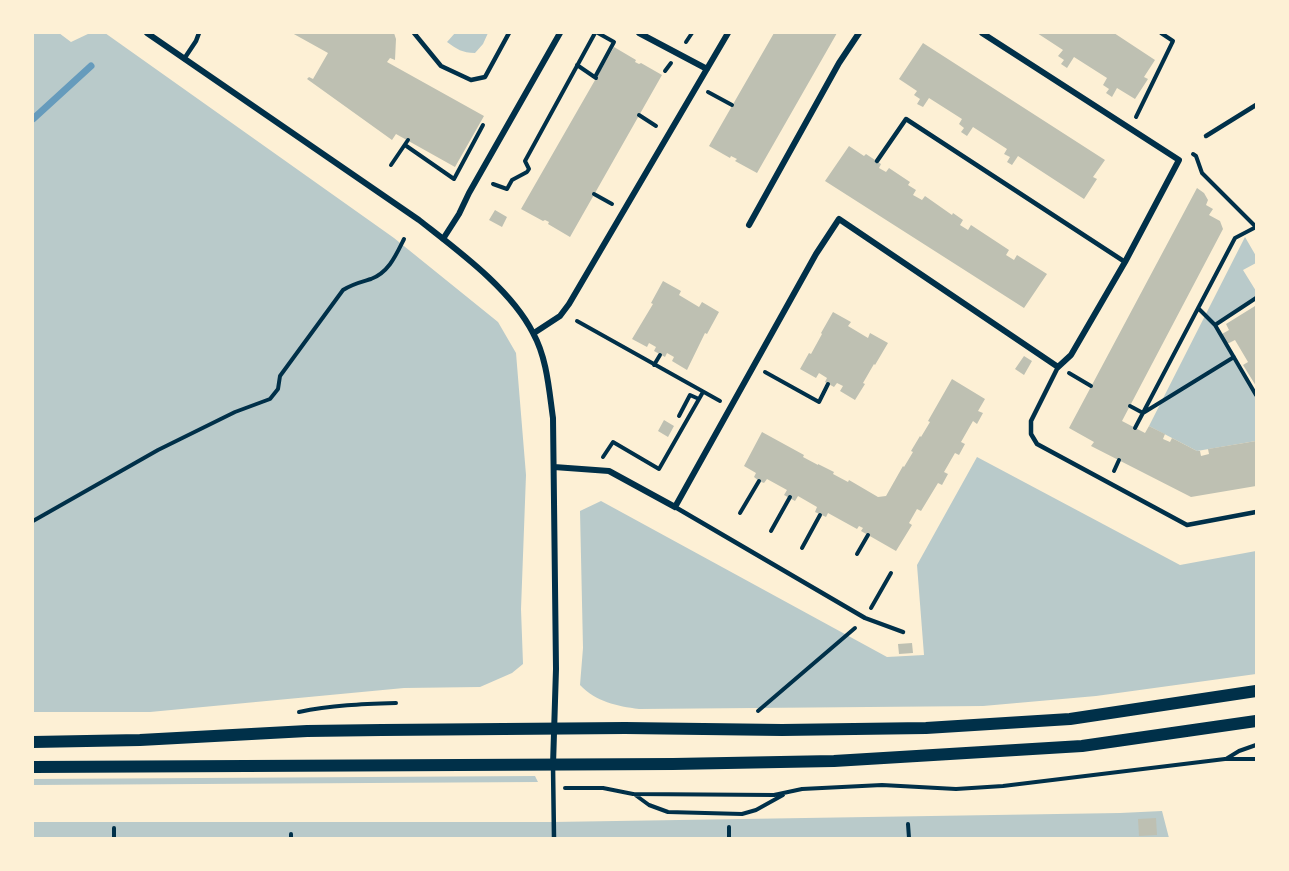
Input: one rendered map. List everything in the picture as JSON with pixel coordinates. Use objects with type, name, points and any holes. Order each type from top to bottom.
[{"type":"main road","points":[[33,742],[140,740],[307,731],[926,728],[1070,719],[1256,691]]},
{"type":"main road","points":[[33,767],[553,765],[834,761],[1082,746],[1256,721]]},
{"type":"street","points":[[147,33],[419,220],[503,292],[534,333],[549,388],[553,418],[556,664],[553,765]]},
{"type":"street","points":[[443,239],[560,33]]},
{"type":"street","points":[[639,33],[707,69]]},
{"type":"street","points":[[534,333],[560,316],[569,304],[728,33]]},
{"type":"street","points":[[749,225],[839,63],[860,33]]},
{"type":"street","points":[[554,467],[609,471],[675,507],[816,254],[839,219],[1058,366],[1071,355],[1125,262],[1179,160],[982,33]]},
{"type":"lane","points":[[183,59],[199,33]]},
{"type":"lane","points":[[414,33],[441,66],[471,80],[485,76],[509,33]]},
{"type":"lane","points":[[1206,136],[1256,105]]},
{"type":"lane","points":[[877,161],[906,119],[1125,262]]},
{"type":"lane","points":[[1058,366],[1031,422],[1031,434],[1037,444],[1188,525],[1256,512]]},
{"type":"lane","points":[[675,507],[865,618],[903,632]]},
{"type":"lane","points":[[553,765],[554,838]]},
{"type":"path","points":[[493,183],[507,189],[512,180],[527,172],[529,169],[525,161],[577,65],[596,33],[614,42],[596,77],[577,65]]},
{"type":"path","points":[[1136,118],[1173,42],[1161,33]]},
{"type":"path","points":[[707,91],[732,105]]},
{"type":"path","points":[[639,115],[656,126]]},
{"type":"path","points":[[391,165],[407,143],[454,179],[483,125]]},
{"type":"path","points":[[1136,428],[1235,238],[1256,227],[1202,173],[1196,156],[1189,151],[1179,160]]},
{"type":"path","points":[[594,194],[612,205]]},
{"type":"path","points":[[33,521],[158,450],[235,412],[270,399],[278,389],[280,376],[343,290],[353,284],[374,278],[392,264],[404,239]]},
{"type":"path","points":[[1215,325],[1256,298]]},
{"type":"path","points":[[1198,308],[1215,325],[1256,395]]},
{"type":"path","points":[[577,321],[721,401]]},
{"type":"path","points":[[654,364],[660,355]]},
{"type":"path","points":[[1143,413],[1234,357]]},
{"type":"path","points":[[1058,366],[1091,386]]},
{"type":"path","points":[[764,372],[819,402],[828,384]]},
{"type":"path","points":[[603,457],[613,442],[659,469],[703,392]]},
{"type":"path","points":[[679,416],[690,395],[699,399]]},
{"type":"path","points":[[1130,406],[1143,413]]},
{"type":"path","points":[[1113,471],[1119,460]]},
{"type":"path","points":[[740,513],[759,480]]},
{"type":"path","points":[[771,531],[790,497]]},
{"type":"path","points":[[802,548],[820,515]]},
{"type":"path","points":[[857,554],[868,535]]},
{"type":"path","points":[[758,711],[865,618],[891,573]]},
{"type":"path","points":[[1225,759],[1256,745]]},
{"type":"path","points":[[564,788],[603,788],[633,794],[774,795],[802,789],[882,785],[956,789],[1003,786],[1225,759],[1256,759]]},
{"type":"path","points":[[633,794],[650,805],[668,812],[742,814],[756,810],[785,794]]},
{"type":"path","points":[[909,824],[909,838]]},
{"type":"path","points":[[729,827],[729,838]]},
{"type":"path","points":[[114,828],[114,838]]},
{"type":"shaded area","points":[[33,33],[59,33],[71,42],[90,33],[105,33],[394,238],[498,322],[516,353],[526,475],[521,609],[523,664],[512,673],[480,687],[404,688],[150,712],[33,712]]},
{"type":"shaded area","points":[[455,33],[488,33],[483,44],[475,53],[460,50],[447,42]]},
{"type":"shaded area","points":[[1245,237],[1256,256],[1256,263],[1243,270],[1256,291],[1256,298],[1215,325],[1256,395],[1256,441],[1197,451],[1149,426]]},
{"type":"shaded area","points":[[977,457],[1180,565],[1256,551],[1256,674],[1096,696],[983,706],[639,709],[615,705],[600,699],[580,685],[583,648],[580,511],[601,501],[887,657],[924,655],[917,565]]},
{"type":"shaded area","points":[[535,776],[538,782],[33,785],[33,779]]},
{"type":"shaded area","points":[[1162,811],[1169,838],[33,838],[33,822],[553,822]]},
{"type":"building","points":[[292,33],[394,33],[395,60],[390,58],[387,62],[484,116],[455,167],[396,134],[392,140],[307,79],[309,77],[313,79],[328,53]]},
{"type":"building","points":[[774,33],[837,33],[757,173],[735,161],[737,159],[731,156],[730,158],[709,146]]},
{"type":"building","points":[[1037,33],[1114,33],[1155,60],[1144,77],[1148,79],[1135,99],[1117,88],[1112,97],[1106,93],[1109,89],[1103,85],[1107,78],[1074,57],[1067,68],[1061,64],[1064,60],[1058,56],[1063,50]]},
{"type":"building","points":[[923,43],[1105,160],[1093,177],[1097,179],[1084,199],[1018,156],[1012,165],[1007,162],[1010,157],[1004,154],[1007,149],[973,127],[967,136],[961,132],[964,128],[959,124],[962,119],[929,98],[923,107],[917,104],[920,99],[914,95],[917,91],[899,79]]},
{"type":"building","points":[[614,47],[636,60],[635,62],[662,75],[570,237],[548,224],[549,222],[521,209]]},
{"type":"building","points":[[849,146],[881,164],[879,168],[886,172],[889,168],[910,182],[908,185],[916,190],[913,195],[922,200],[925,196],[963,220],[960,225],[968,230],[971,225],[1009,250],[1006,255],[1014,260],[1017,255],[1047,274],[1024,308],[825,181]]},
{"type":"building","points":[[1197,188],[1208,200],[1206,205],[1213,209],[1209,215],[1220,221],[1223,229],[1122,421],[1145,433],[1149,426],[1165,434],[1163,439],[1170,442],[1172,438],[1200,451],[1201,456],[1209,454],[1208,449],[1256,441],[1256,486],[1191,497],[1091,446],[1094,442],[1069,428]]},
{"type":"building","points":[[495,210],[507,217],[502,227],[489,220]]},
{"type":"building","points":[[663,281],[681,291],[679,295],[699,307],[702,302],[719,312],[707,334],[705,333],[687,370],[672,361],[674,357],[667,353],[665,357],[654,351],[656,347],[649,343],[647,347],[632,339],[653,304],[651,303]]},
{"type":"building","points":[[1255,306],[1256,386],[1243,365],[1248,362],[1235,340],[1227,344],[1222,334],[1229,330],[1226,324]]},
{"type":"building","points":[[833,312],[851,322],[848,326],[868,338],[870,333],[888,343],[855,400],[840,391],[843,386],[837,383],[834,387],[825,382],[827,378],[819,373],[816,378],[800,369],[809,353],[811,354]]},
{"type":"building","points":[[1024,356],[1032,361],[1024,375],[1015,369]]},
{"type":"building","points":[[952,379],[985,399],[978,411],[983,413],[977,424],[973,421],[961,442],[965,444],[959,455],[955,453],[944,472],[948,474],[942,485],[938,483],[921,511],[917,509],[909,523],[912,525],[896,551],[861,531],[863,528],[859,526],[857,529],[828,513],[826,517],[815,512],[817,507],[798,496],[795,501],[784,495],[787,490],[767,479],[764,483],[759,481],[754,477],[756,473],[744,466],[762,432],[848,482],[849,480],[878,497],[886,496],[930,422],[928,421]]},
{"type":"building","points":[[664,420],[674,426],[668,437],[658,431]]},
{"type":"building","points":[[912,643],[913,653],[899,654],[898,644]]},
{"type":"building","points":[[1156,818],[1157,835],[1139,836],[1138,819]]},
{"type":"waterway","points":[[33,119],[91,66]]}]
